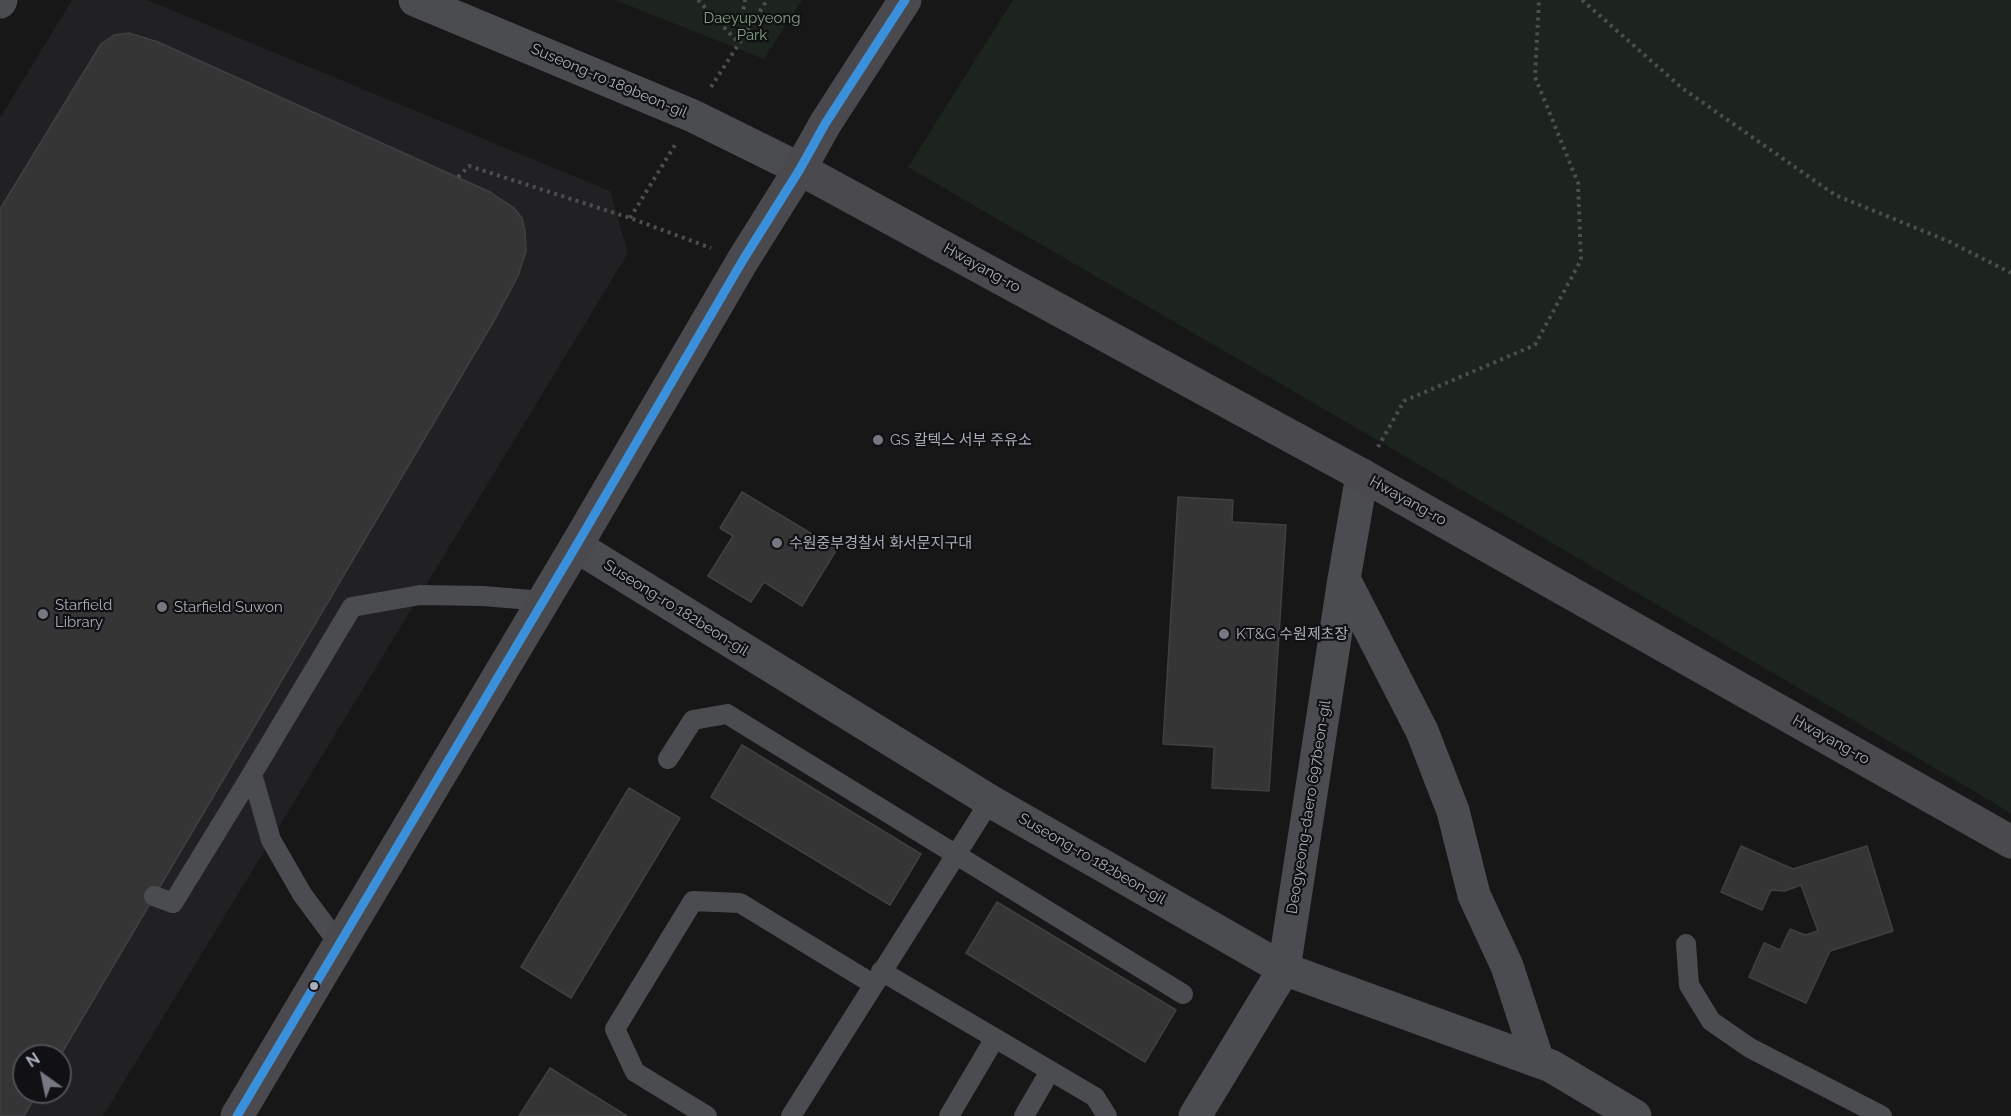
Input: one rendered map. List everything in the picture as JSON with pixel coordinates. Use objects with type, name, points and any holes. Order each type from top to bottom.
[{"type":"street","name":"Suseong-ro 189beon-gil","points":[[415,0],[693,116],[800,169]]},
{"type":"street","points":[[237,1116],[743,260],[800,169],[825,124],[904,0]]},
{"type":"street","name":"Hwayang-ro","points":[[800,169],[1362,475],[2011,842]]},
{"type":"street","name":"Deogyeong-daero 697beon-gil","points":[[1195,1116],[1284,969],[1362,475]]},
{"type":"street","name":"Suseong-ro 182beon-gil","points":[[576,546],[990,801],[1284,969],[1551,1066],[1635,1116]]},
{"type":"street","points":[[1344,579],[1422,731],[1454,811],[1473,895],[1508,966],[1538,1061]]},
{"type":"lane","points":[[154,896],[173,903],[352,607],[420,595],[483,596],[543,601]]},
{"type":"lane","points":[[668,759],[693,720],[727,714],[1183,993]]},
{"type":"lane","points":[[252,774],[271,840],[302,894],[339,944]]},
{"type":"lane","points":[[790,1116],[990,801]]},
{"type":"lane","points":[[707,1116],[635,1072],[615,1029],[693,901],[740,903],[996,1038],[1095,1097],[1107,1116]]},
{"type":"lane","points":[[1686,944],[1689,985],[1711,1021],[1750,1048],[1882,1116]]},
{"type":"lane","points":[[949,1116],[996,1038]]},
{"type":"lane","points":[[1024,1116],[1050,1071]]},
{"type":"path","points":[[699,0],[738,42]]},
{"type":"path","points":[[738,42],[746,0]]},
{"type":"path","points":[[738,42],[767,0]]},
{"type":"path","points":[[1362,475],[1404,401],[1535,345],[1581,260],[1578,183],[1535,77],[1539,0]]},
{"type":"path","points":[[1582,0],[1682,88],[1835,195],[1948,241],[2011,273]]},
{"type":"path","points":[[458,177],[469,166],[630,218],[743,260]]},
{"type":"shaded area","name":"Starfield Suwon","points":[[72,0],[147,0],[610,191],[628,253],[103,1116],[0,1116],[0,118]]},
{"type":"green space","name":"Daeyupyeong Park","points":[[615,0],[802,0],[764,59]]},
{"type":"green space","points":[[1013,0],[2011,0],[2011,813],[908,167]]},
{"type":"building","name":"Starfield Suwon","points":[[129,33],[158,42],[490,192],[514,208],[522,218],[526,251],[518,276],[495,319],[67,1044],[12,1044],[12,1104],[31,1104],[24,1116],[0,1116],[0,209],[101,44],[114,35]]},
{"type":"building","name":"수원중부경찰서 화서문지구대","points":[[742,492],[837,549],[802,606],[764,582],[751,602],[708,576],[733,536],[720,528]]},
{"type":"building","name":"KT&G 수원제초장","points":[[1178,497],[1233,500],[1232,522],[1286,525],[1269,791],[1212,788],[1214,747],[1163,744]]},
{"type":"building","points":[[742,745],[921,854],[890,905],[711,797]]},
{"type":"building","points":[[629,788],[680,818],[571,998],[521,967]]},
{"type":"building","points":[[1741,846],[1793,869],[1867,846],[1893,931],[1830,951],[1806,1003],[1749,977],[1764,943],[1780,950],[1790,929],[1805,935],[1818,931],[1801,885],[1785,891],[1771,890],[1762,910],[1721,892]]},
{"type":"building","points":[[997,902],[1176,1010],[1145,1062],[966,953]]},
{"type":"building","points":[[550,1068],[627,1116],[519,1116]]},
{"type":"transit line","points":[[237,1116],[743,260],[800,169],[825,124],[905,0]]},
{"type":"place","name":"GS 칼텍스 서부 주유소","points":[[878,440]]},
{"type":"place","name":"수원중부경찰서 화서문지구대","points":[[777,543]]},
{"type":"place","name":"Starfield Suwon","points":[[162,607]]},
{"type":"place","name":"Starfield Library","points":[[43,614]]},
{"type":"place","name":"KT&G 수원제초장","points":[[1224,634]]}]
